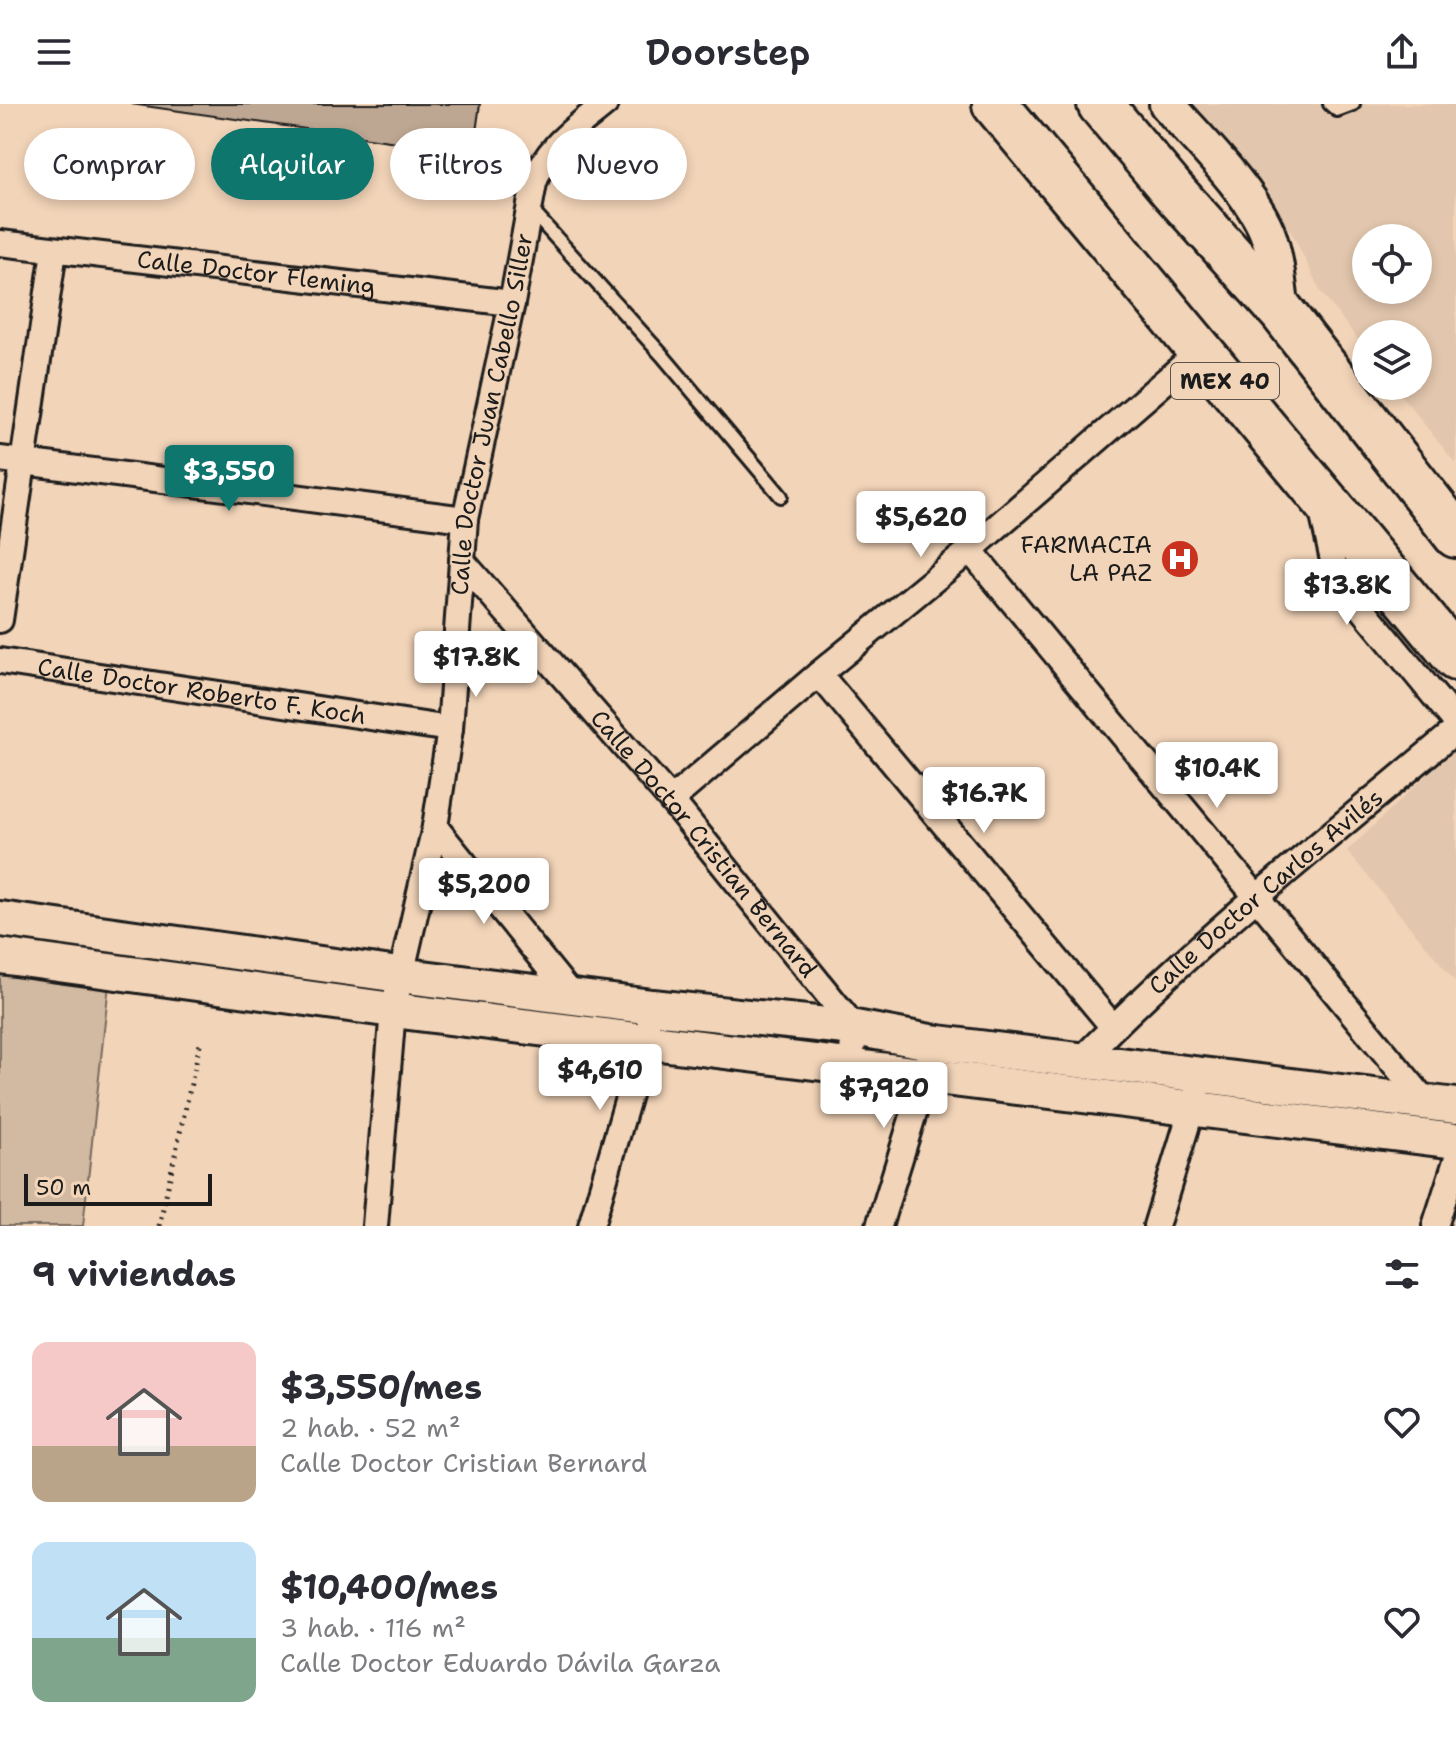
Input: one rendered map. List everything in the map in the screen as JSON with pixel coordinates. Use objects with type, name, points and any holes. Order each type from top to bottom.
[{"type":"highway","name":"MEX 40","points":[[995,104],[1456,658]]},
{"type":"highway","name":"MEX 40","points":[[1100,104],[1282,312],[1456,535]]},
{"type":"street","name":"Calle Doctor Juan Cabello Siller","points":[[375,1226],[393,1010],[435,827],[450,729],[465,519],[540,164],[552,148],[605,104]]},
{"type":"street","points":[[1167,104],[1252,204],[1266,230],[1274,255],[1282,312]]},
{"type":"street","name":"Calle Doctor Fleming","points":[[0,243],[512,303]]},
{"type":"street","points":[[0,620],[11,461],[54,251]]},
{"type":"street","points":[[671,800],[970,550],[1200,351]]},
{"type":"street","points":[[11,461],[465,519]]},
{"type":"street","points":[[1319,493],[1328,546],[1347,590],[1456,722]]},
{"type":"street","points":[[970,550],[1257,896],[1440,1104]]},
{"type":"street","name":"Calle Doctor Cristian Bernard","points":[[462,561],[671,800],[855,1028]]},
{"type":"street","name":"Calle Doctor Roberto F. Koch","points":[[0,661],[450,729]]},
{"type":"street","points":[[819,674],[1113,1027]]},
{"type":"street","name":"Calle Doctor Carlos Avilés","points":[[1081,1060],[1257,896],[1456,730]]},
{"type":"street","points":[[435,827],[571,995]]},
{"type":"street","points":[[0,919],[399,975],[652,1007],[855,1028],[928,1058],[1193,1109],[1456,1141]]},
{"type":"street","points":[[0,956],[393,1010],[850,1066],[928,1058],[1081,1060],[1440,1104]]},
{"type":"street","points":[[591,1226],[646,1042],[652,1007]]},
{"type":"street","points":[[850,1066],[855,1028]]},
{"type":"street","points":[[879,1226],[928,1058]]},
{"type":"street","points":[[1156,1226],[1202,1074]]},
{"type":"street","points":[[1435,1226],[1456,1161]]},
{"type":"lane","points":[[1330,104],[1337,110],[1353,104]]},
{"type":"lane","points":[[529,207],[662,355],[781,496]]},
{"type":"path","points":[[159,1226],[200,1044]]},
{"type":"shaded area","points":[[1184,104],[1456,104],[1456,464],[1405,400],[1432,400],[1432,320],[1352,320],[1352,332],[1321,292],[1292,233]]},
{"type":"shaded area","points":[[1456,747],[1456,982],[1347,851]]},
{"type":"shaded area","points":[[0,972],[109,984],[83,1226],[0,1226]]},
{"type":"building","points":[[131,104],[480,104],[477,128],[390,128],[390,141],[374,139],[374,128],[299,128]]},
{"type":"place","name":"FARMACIA LA PAZ","points":[[1180,559]]}]
